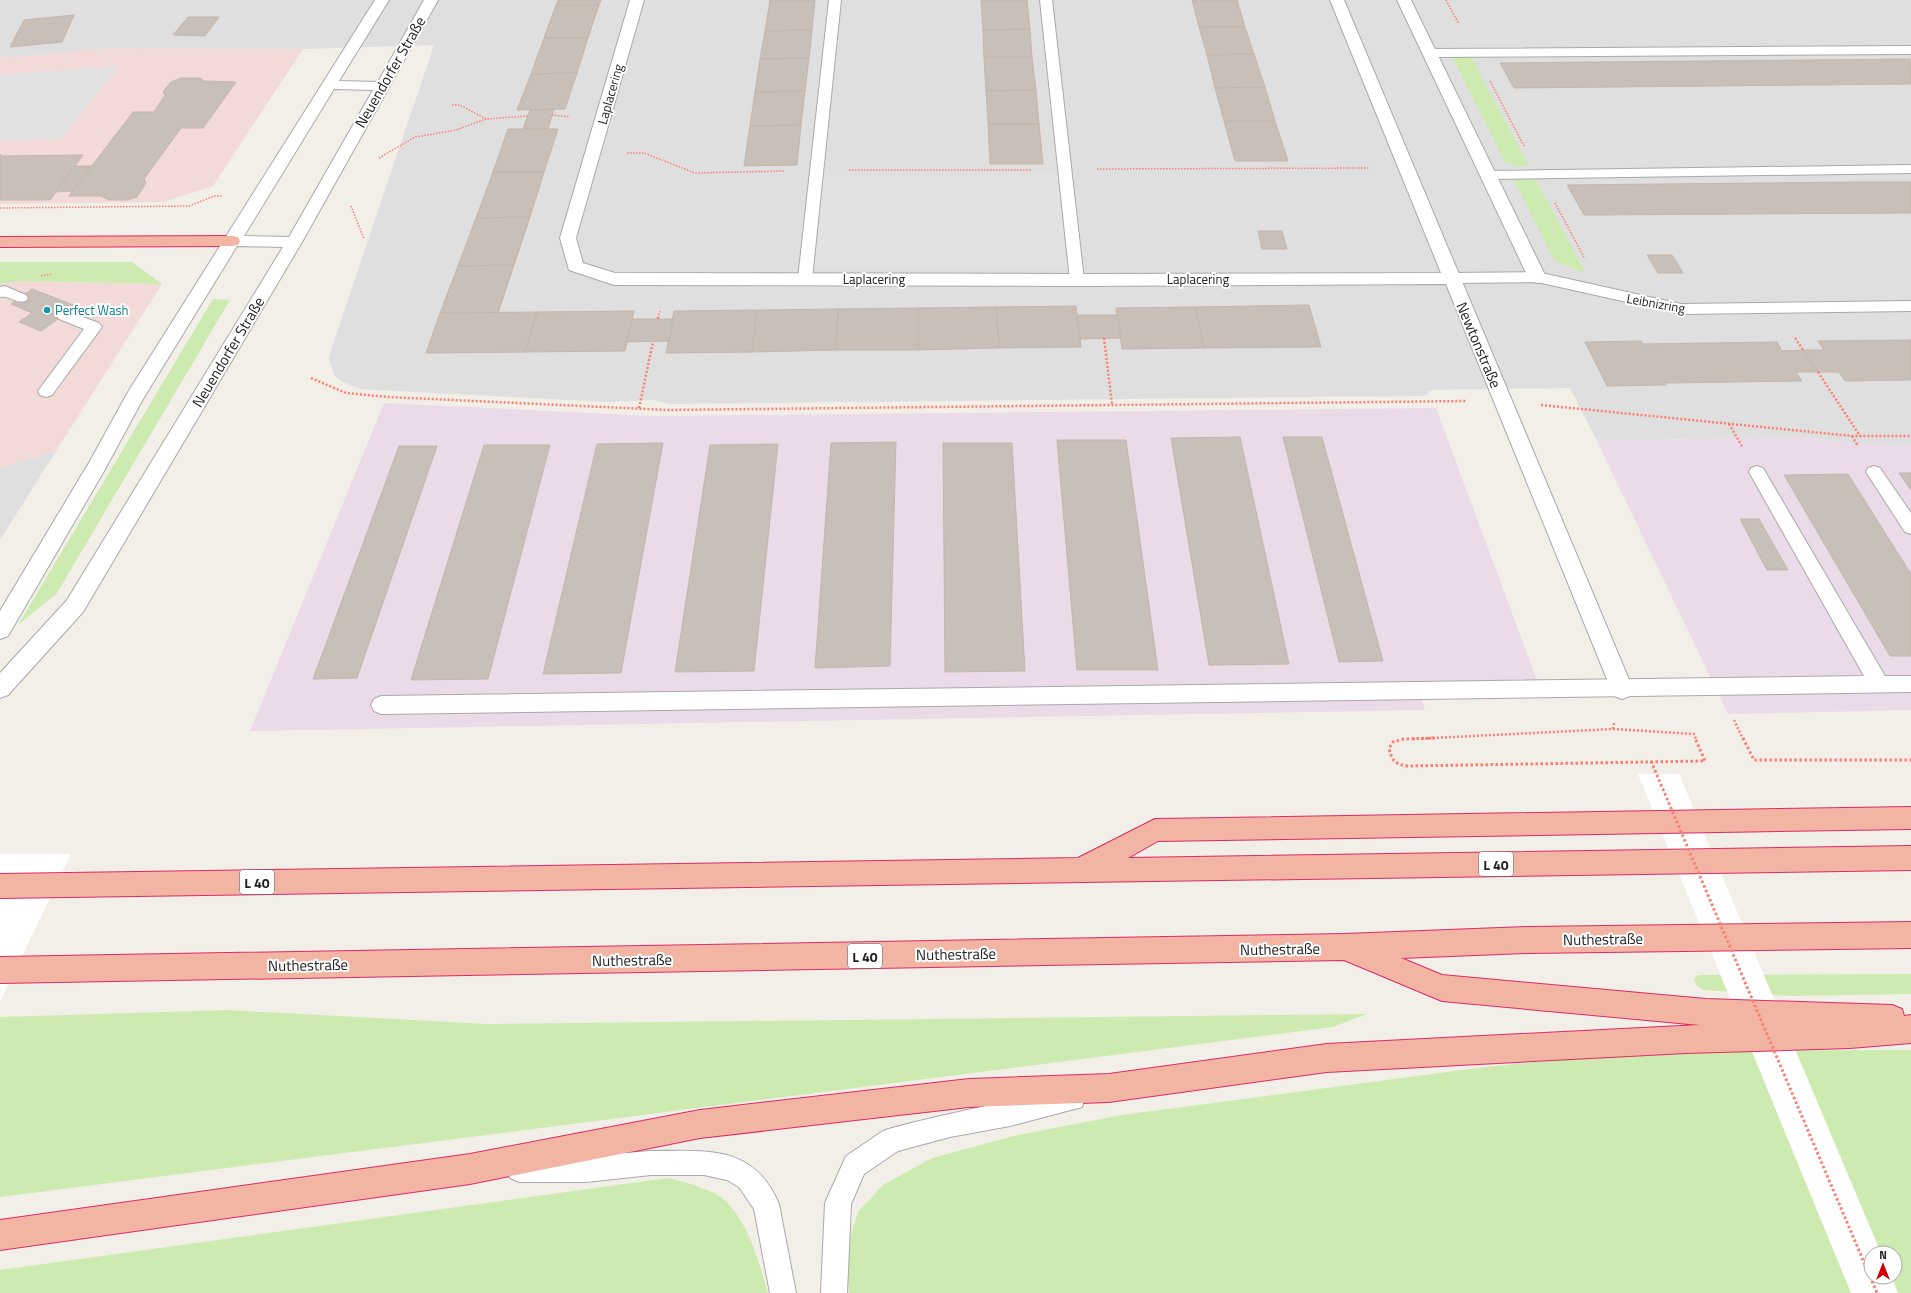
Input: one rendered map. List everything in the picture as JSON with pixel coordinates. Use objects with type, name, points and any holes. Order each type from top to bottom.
[{"type":"highway","points":[[0,242],[232,241]]},
{"type":"highway","points":[[1081,869],[1155,830],[1911,818]]},
{"type":"highway","name":"L 40","points":[[0,886],[1911,858]]},
{"type":"highway","name":"Nuthestraße","points":[[8,970],[1344,948],[1528,940],[1911,935]]},
{"type":"highway","points":[[1344,948],[1442,988],[1706,1012],[1911,1020]]},
{"type":"highway","points":[[0,1235],[470,1169],[700,1124],[969,1093],[1109,1088],[1327,1058],[1686,1039],[1850,1034],[1911,1029]]},
{"type":"street","points":[[0,630],[97,466],[135,396],[382,0]]},
{"type":"street","name":"Neuendorfer Straße","points":[[0,688],[75,606],[294,242],[431,0]]},
{"type":"street","name":"Laplacering","points":[[637,0],[568,238],[575,266],[614,279],[1077,280],[1452,278]]},
{"type":"street","name":"Newtonstraße","points":[[1337,0],[1622,689]]},
{"type":"street","points":[[1404,0],[1537,277]]},
{"type":"street","points":[[329,85],[382,86]]},
{"type":"street","points":[[232,241],[294,242]]},
{"type":"lane","points":[[805,279],[835,0]]},
{"type":"lane","points":[[1046,0],[1077,280]]},
{"type":"lane","points":[[1430,53],[1911,50]]},
{"type":"lane","points":[[1488,175],[1911,169]]},
{"type":"lane","name":"Leibnizring","points":[[1452,278],[1537,277],[1681,309],[1911,306]]},
{"type":"lane","points":[[0,292],[5,291],[21,298]]},
{"type":"lane","points":[[46,391],[94,327],[64,315]]},
{"type":"lane","points":[[1757,472],[1879,684]]},
{"type":"lane","points":[[1874,472],[1911,528]]},
{"type":"lane","points":[[381,705],[1911,684]]},
{"type":"lane","points":[[834,1293],[838,1203],[855,1164],[892,1140],[950,1125],[1010,1114],[1109,1088]]},
{"type":"lane","points":[[470,1169],[586,1169],[651,1163],[704,1163],[731,1168],[748,1178],[766,1204],[783,1293]]},
{"type":"path","points":[[452,105],[460,105],[486,119]]},
{"type":"path","points":[[378,159],[415,137],[456,130],[486,119],[528,116]]},
{"type":"path","points":[[592,153],[644,153],[695,173],[816,170],[1064,170],[1406,167]]},
{"type":"path","points":[[0,208],[189,206],[214,196]]},
{"type":"path","points":[[354,200],[351,206],[364,239]]},
{"type":"path","points":[[1104,338],[1112,404]]},
{"type":"path","points":[[639,408],[653,342]]},
{"type":"path","points":[[1818,372],[1860,436]]},
{"type":"path","points":[[311,378],[346,393],[388,397],[668,410],[1112,404],[1503,401],[1860,436],[1911,436]]},
{"type":"path","points":[[1613,729],[1622,689]]},
{"type":"path","points":[[1726,719],[1734,720],[1754,760],[1911,760]]},
{"type":"path","points":[[1613,729],[1618,724]]},
{"type":"path","points":[[1613,729],[1694,734],[1705,761],[1408,766],[1397,765],[1391,759],[1389,748],[1393,742],[1404,739],[1613,729]]},
{"type":"path","points":[[1651,761],[1877,1293]]},
{"type":"shaded area","points":[[0,0],[1911,0],[1911,445],[1858,444],[1803,437],[1597,441],[1570,388],[1429,390],[1428,394],[1422,396],[670,404],[654,400],[606,402],[360,389],[341,381],[334,375],[329,359],[434,45],[303,49],[112,48],[0,58]]},
{"type":"shaded area","points":[[112,48],[303,49],[213,186],[163,202],[0,204],[0,58]]},
{"type":"shaded area","points":[[119,66],[61,139],[0,140],[0,75]]},
{"type":"shaded area","points":[[1065,174],[1076,267],[806,267],[815,177]]},
{"type":"shaded area","points":[[20,281],[162,284],[56,451],[0,468],[0,284]]},
{"type":"shaded area","points":[[384,403],[652,416],[1436,408],[1541,691],[1420,693],[1425,710],[250,731]]},
{"type":"shaded area","points":[[1803,437],[1858,444],[1911,445],[1911,710],[1728,714],[1597,441]]},
{"type":"shaded area","points":[[56,451],[0,540],[0,468]]},
{"type":"green space","points":[[1452,57],[1471,57],[1529,166],[1518,166],[1505,162]]},
{"type":"green space","points":[[1513,178],[1535,178],[1586,274],[1554,260]]},
{"type":"green space","points":[[0,262],[132,262],[162,284],[20,281],[0,284]]},
{"type":"green space","points":[[213,299],[230,300],[57,593],[18,625]]},
{"type":"green space","points":[[1911,974],[1911,994],[1788,996],[1704,990],[1697,986],[1694,980],[1698,975]]},
{"type":"green space","points":[[228,1010],[488,1024],[1367,1014],[1333,1027],[0,1197],[0,1017]]},
{"type":"green space","points":[[1911,1050],[1911,1293],[849,1293],[846,1251],[858,1212],[883,1185],[932,1158],[1014,1136],[1122,1115],[1477,1068],[1593,1056],[1686,1051]]},
{"type":"green space","points":[[668,1178],[708,1190],[727,1202],[742,1223],[753,1245],[768,1293],[0,1293],[0,1270]]},
{"type":"pier","points":[[1638,774],[1679,774],[1878,1245],[1863,1245],[1863,1285],[1895,1285],[1898,1293],[1851,1293]]},
{"type":"pier","points":[[0,854],[71,854],[0,1002]]},
{"type":"building","points":[[558,0],[601,0],[599,5],[556,5]]},
{"type":"building","points":[[770,0],[815,0],[812,30],[765,31]]},
{"type":"building","points":[[981,0],[1027,0],[1030,29],[983,30]]},
{"type":"building","points":[[1192,0],[1237,0],[1245,27],[1199,27]]},
{"type":"building","points":[[556,5],[599,5],[588,38],[544,38]]},
{"type":"building","points":[[74,15],[62,42],[10,47],[24,20]]},
{"type":"building","points":[[188,17],[219,17],[205,36],[173,35]]},
{"type":"building","points":[[1199,27],[1245,27],[1254,54],[1207,55]]},
{"type":"building","points":[[1030,29],[1032,57],[984,57],[983,30]]},
{"type":"building","points":[[812,30],[809,58],[760,59],[765,31]]},
{"type":"building","points":[[544,38],[588,38],[577,73],[531,74]]},
{"type":"building","points":[[1254,54],[1265,87],[1215,88],[1207,55]]},
{"type":"building","points":[[984,57],[1032,57],[1036,90],[986,91]]},
{"type":"building","points":[[809,58],[805,91],[755,92],[760,59]]},
{"type":"building","points":[[1910,59],[1911,84],[1514,88],[1500,63]]},
{"type":"building","points":[[577,73],[565,109],[517,110],[531,74]]},
{"type":"building","points":[[181,78],[200,78],[204,81],[236,82],[203,128],[181,128],[144,179],[146,183],[137,197],[127,200],[109,200],[101,196],[69,196],[133,112],[154,112],[165,95],[163,92],[171,82]]},
{"type":"building","points":[[1265,87],[1275,121],[1224,121],[1215,88]]},
{"type":"building","points":[[1036,90],[1039,124],[988,124],[986,91]]},
{"type":"building","points":[[805,91],[801,125],[750,126],[755,92]]},
{"type":"building","points":[[554,109],[548,129],[523,129],[530,110]]},
{"type":"building","points":[[1224,121],[1275,121],[1288,161],[1235,161]]},
{"type":"building","points":[[988,124],[1039,124],[1043,164],[990,164]]},
{"type":"building","points":[[801,125],[797,165],[744,166],[750,126]]},
{"type":"building","points":[[508,129],[558,129],[544,172],[493,172]]},
{"type":"building","points":[[0,154],[2,156],[83,155],[50,200],[0,200]]},
{"type":"building","points":[[75,166],[91,166],[73,191],[56,192]]},
{"type":"building","points":[[493,172],[544,172],[530,217],[476,218]]},
{"type":"building","points":[[1911,182],[1911,213],[1584,215],[1567,185]]},
{"type":"building","points":[[530,217],[514,265],[458,266],[476,218]]},
{"type":"building","points":[[1258,231],[1282,231],[1287,249],[1262,249]]},
{"type":"building","points":[[1647,255],[1672,255],[1683,273],[1658,273]]},
{"type":"building","points":[[514,265],[498,313],[440,313],[458,266]]},
{"type":"building","name":"Perfect Wash","points":[[32,289],[76,306],[41,331],[19,322],[32,313],[11,304]]},
{"type":"building","points":[[1309,305],[1321,347],[1204,348],[1195,307]]},
{"type":"building","points":[[1076,306],[1081,347],[999,348],[996,307]]},
{"type":"building","points":[[996,307],[999,348],[918,350],[918,308]]},
{"type":"building","points":[[1195,307],[1204,348],[1122,349],[1116,308]]},
{"type":"building","points":[[918,308],[918,350],[836,350],[838,309]]},
{"type":"building","points":[[838,309],[836,350],[752,352],[757,310]]},
{"type":"building","points":[[757,310],[752,352],[666,353],[674,311]]},
{"type":"building","points":[[634,311],[625,351],[525,352],[537,312]]},
{"type":"building","points":[[537,312],[525,352],[426,353],[440,313]]},
{"type":"building","points":[[1077,315],[1117,315],[1121,338],[1080,339]]},
{"type":"building","points":[[632,319],[673,319],[669,341],[627,342]]},
{"type":"building","points":[[1911,340],[1911,380],[1845,381],[1839,372],[1818,372],[1803,350],[1824,350],[1818,341]]},
{"type":"building","points":[[1641,341],[1643,344],[1777,342],[1782,351],[1803,350],[1818,372],[1796,372],[1802,381],[1664,383],[1666,385],[1607,386],[1585,342]]},
{"type":"building","points":[[1240,437],[1289,664],[1209,665],[1171,438]]},
{"type":"building","points":[[1283,437],[1322,437],[1383,661],[1339,662]]},
{"type":"building","points":[[1057,440],[1126,440],[1158,670],[1077,670]]},
{"type":"building","points":[[896,442],[890,666],[815,668],[831,443]]},
{"type":"building","points":[[663,443],[621,673],[543,674],[597,444]]},
{"type":"building","points":[[943,443],[1012,443],[1025,671],[945,672]]},
{"type":"building","points":[[778,444],[754,671],[675,672],[710,445]]},
{"type":"building","points":[[484,445],[550,445],[488,679],[411,680]]},
{"type":"building","points":[[399,446],[437,446],[357,678],[313,679]]},
{"type":"building","points":[[1899,473],[1911,473],[1911,490]]},
{"type":"building","points":[[1848,474],[1911,574],[1911,656],[1890,656],[1784,475]]},
{"type":"building","points":[[1740,519],[1759,519],[1788,570],[1767,570]]},
{"type":"place","name":"Perfect Wash","points":[[47,310]]}]
